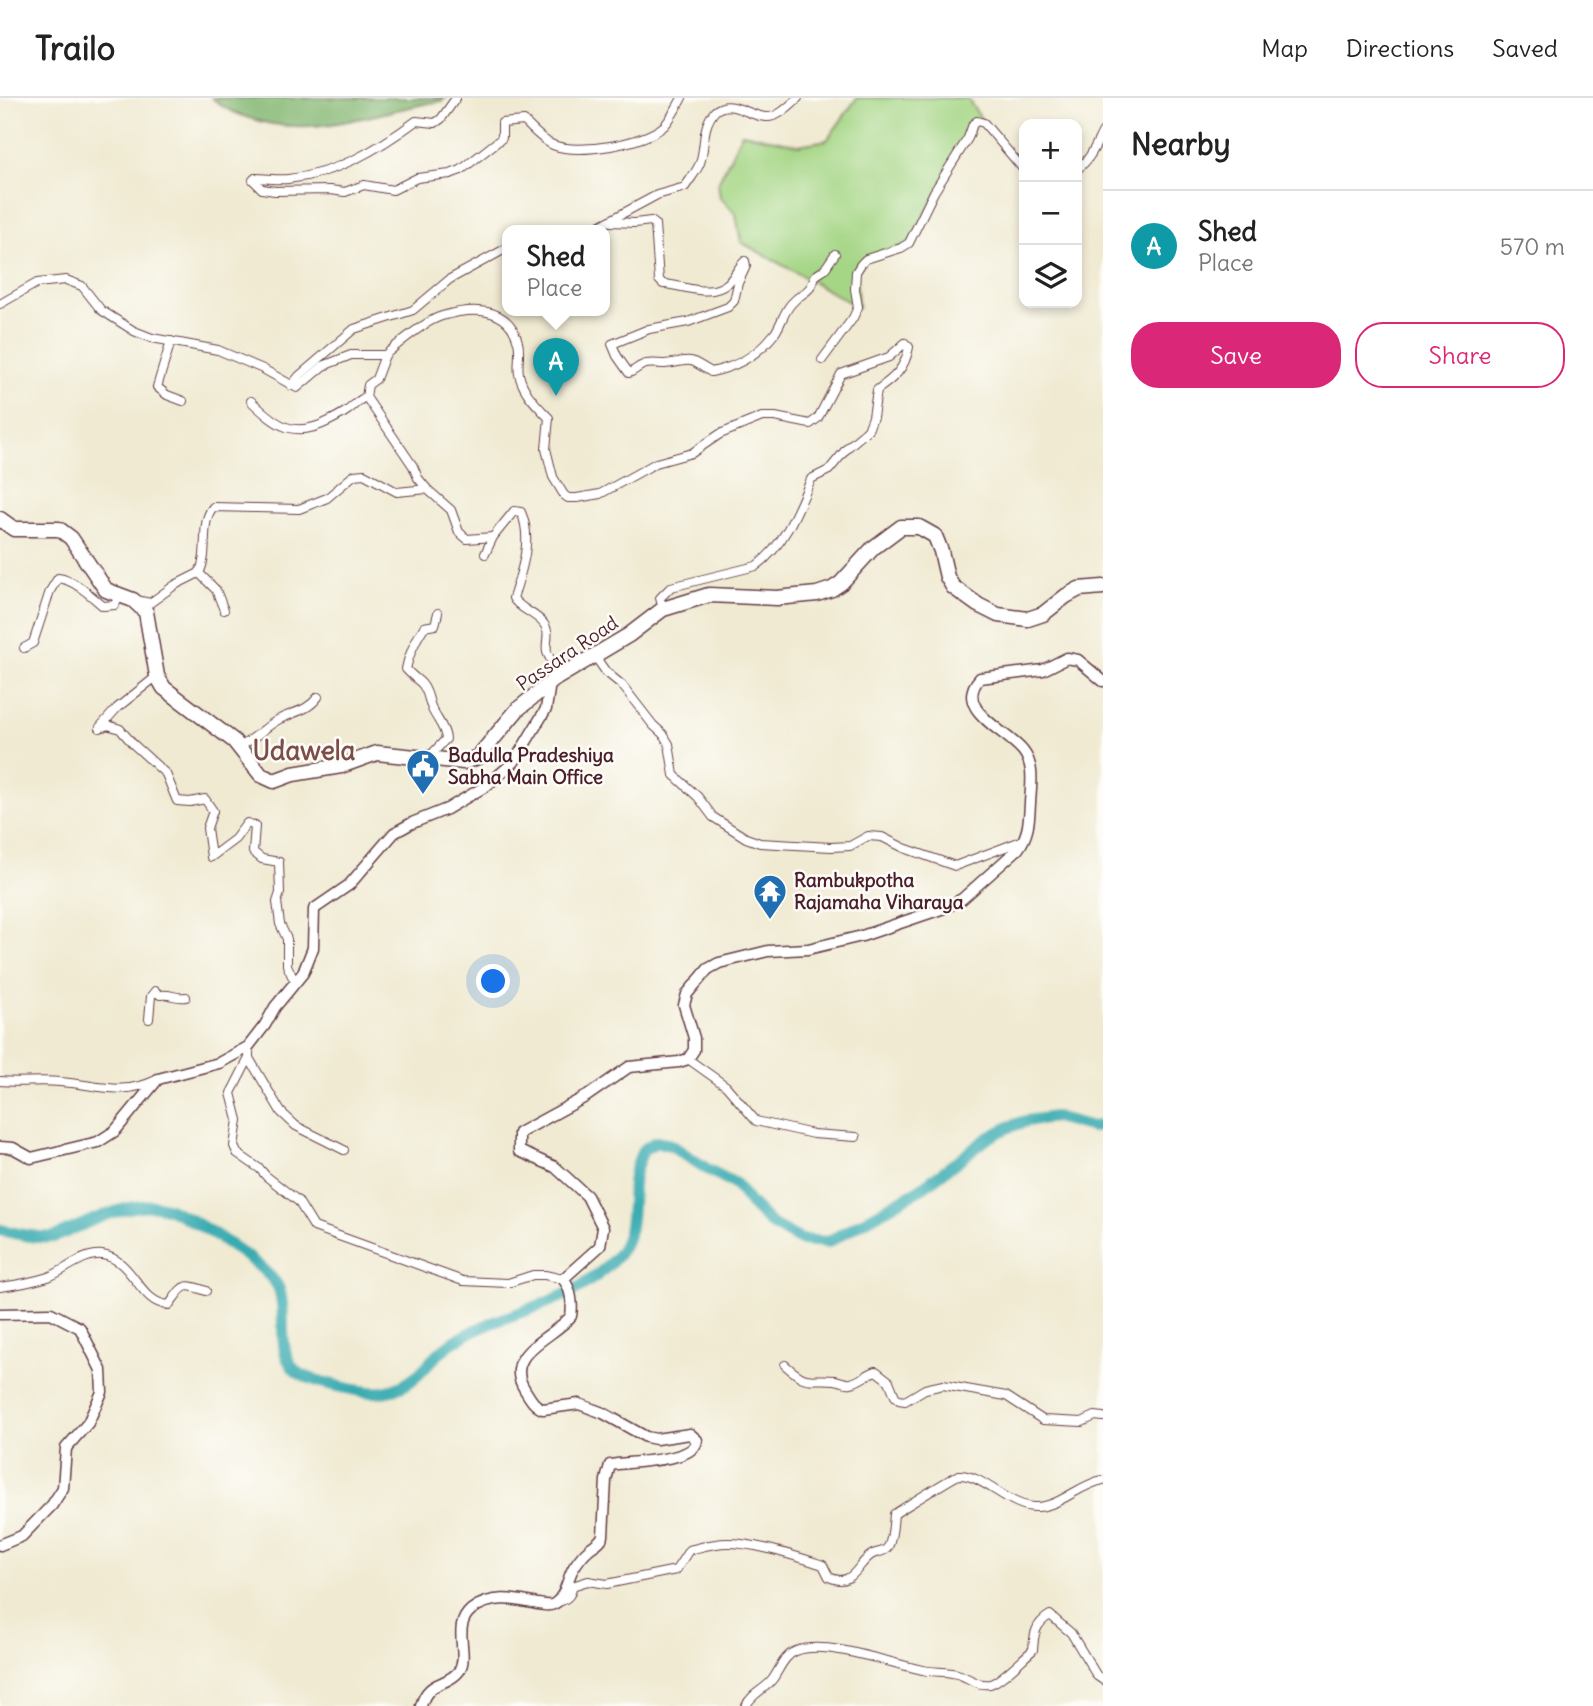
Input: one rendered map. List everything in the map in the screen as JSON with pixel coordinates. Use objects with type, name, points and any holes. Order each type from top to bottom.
[{"type":"highway","points":[[0,519],[14,529],[59,529],[71,538],[106,590],[126,597],[146,612],[158,676]]},
{"type":"highway","name":"Passara Road","points":[[158,676],[164,688],[239,747],[261,775],[274,780],[341,766],[377,753],[464,762],[478,757],[519,709],[553,681],[629,635],[663,609],[709,595],[778,598],[817,594],[832,589],[890,534],[909,526],[919,527],[935,536],[942,551],[947,578],[960,593],[998,615],[1028,618],[1042,614],[1079,589],[1103,587]]},
{"type":"street","points":[[456,98],[442,119],[435,123],[416,121],[379,149],[351,162],[288,179],[253,180],[262,189],[275,191],[345,192],[364,185],[393,190],[417,178],[461,170],[502,138],[502,123],[524,121],[552,145],[617,145],[638,141],[662,128],[682,98]]},
{"type":"street","points":[[604,225],[657,195],[685,187],[699,163],[707,126],[713,113],[722,105],[730,104],[766,117],[780,113],[798,98]]},
{"type":"street","points":[[821,360],[853,318],[858,307],[856,272],[861,264],[866,259],[909,243],[934,192],[968,138],[973,124],[977,121],[984,122],[1019,164]]},
{"type":"street","points":[[1082,166],[1093,152],[1103,131]]},
{"type":"street","points":[[611,222],[651,221],[655,224],[659,280],[663,284],[676,285],[694,292],[712,289],[730,281],[746,261],[734,301],[728,307],[688,322],[649,329],[612,344],[629,373],[644,364],[667,364],[684,359],[692,360],[711,372],[728,369],[749,359],[775,332],[792,303],[811,289],[815,276],[824,270],[835,254]]},
{"type":"street","points":[[291,386],[354,329],[412,310],[450,279],[502,251]]},
{"type":"street","points":[[0,304],[37,283],[66,280],[82,286],[101,310],[134,331],[218,350],[263,369],[297,388],[323,366],[351,355],[385,355]]},
{"type":"street","points":[[493,537],[467,538],[460,532],[451,510],[418,478],[413,466],[366,397],[368,385],[376,379],[385,355],[441,316],[484,310],[498,313],[508,322],[519,342],[519,374],[525,392],[549,418],[546,449],[553,477],[564,495],[577,498],[600,494],[656,463],[692,453],[720,434],[762,417],[810,424],[818,418],[841,374],[889,357],[905,343],[909,347],[906,360],[897,376],[874,394],[873,417],[868,430],[848,447],[829,470],[811,480],[792,524],[762,562],[756,566],[671,587],[660,598],[663,609]]},
{"type":"street","points":[[171,341],[157,387],[167,395],[183,401]]},
{"type":"street","points":[[251,401],[276,424],[297,431],[321,425],[366,397]]},
{"type":"street","points":[[24,648],[33,643],[50,591],[58,578],[82,589],[103,606],[115,605],[126,597],[150,603],[199,573],[204,559],[207,521],[213,507],[299,509],[327,498],[354,475],[364,474],[397,492],[428,489]]},
{"type":"street","points":[[485,554],[508,516],[514,511],[521,512],[526,527],[526,550],[513,598],[516,603],[534,612],[547,627],[547,652],[552,663],[548,668],[553,681],[546,709],[512,763],[486,786],[457,804],[412,822],[394,833],[349,885],[314,909],[313,948],[303,973],[275,1007],[249,1052],[231,1093],[237,1120],[234,1146],[237,1153],[298,1201],[314,1227],[463,1281],[508,1283],[533,1275],[545,1275],[566,1282]]},
{"type":"street","points":[[199,573],[216,590],[224,610]]},
{"type":"street","points":[[426,759],[446,739],[446,732],[430,706],[430,696],[406,669],[414,643],[424,627],[436,625],[438,613]]},
{"type":"street","points":[[594,655],[606,672],[622,685],[663,734],[669,744],[674,775],[698,797],[713,817],[746,838],[760,843],[831,847],[850,846],[868,836],[882,837],[904,848],[955,866],[1024,840]]},
{"type":"street","points":[[566,1282],[600,1246],[603,1228],[587,1196],[555,1167],[519,1151],[519,1133],[587,1096],[629,1067],[688,1059],[694,1050],[694,1038],[684,1005],[687,994],[708,969],[719,963],[768,951],[808,949],[862,936],[947,907],[961,899],[1018,849],[1029,829],[1032,769],[1024,751],[976,709],[971,697],[973,686],[980,678],[1043,670],[1067,658],[1078,660],[1103,681]]},
{"type":"street","points":[[158,676],[117,708],[100,728],[108,725],[120,729],[166,774],[177,800],[190,802],[205,799],[213,811],[207,828],[211,857],[235,838],[247,823],[255,826],[253,852],[262,859],[279,862],[280,892],[277,902],[287,939],[287,965],[292,976]]},
{"type":"street","points":[[239,747],[252,741],[275,722],[311,706],[318,697]]},
{"type":"street","points":[[149,1019],[151,996],[155,991],[160,995],[179,999],[186,997]]},
{"type":"street","points":[[0,1081],[61,1082],[111,1090],[144,1086],[158,1079],[249,1052]]},
{"type":"street","points":[[249,1052],[281,1112],[296,1126],[344,1150]]},
{"type":"street","points":[[688,1059],[726,1086],[756,1121],[813,1133],[856,1137]]},
{"type":"street","points":[[0,1147],[13,1148],[31,1158],[98,1142],[115,1131],[158,1079]]},
{"type":"street","points":[[0,1287],[50,1276],[88,1257],[102,1255],[121,1262],[152,1301],[169,1305],[183,1286],[188,1284],[206,1291]]},
{"type":"street","points":[[556,1603],[575,1565],[588,1549],[600,1543],[603,1536],[607,1468],[612,1464],[664,1460],[693,1450],[697,1446],[697,1440],[690,1434],[656,1439],[646,1437],[603,1413],[579,1404],[550,1410],[533,1403],[520,1383],[517,1372],[519,1365],[540,1342],[570,1319],[572,1308],[566,1282]]},
{"type":"street","points":[[0,1314],[51,1313],[80,1328],[100,1370],[102,1392],[88,1423],[66,1448],[63,1488],[52,1505],[22,1536],[0,1545]]},
{"type":"street","points":[[785,1365],[800,1378],[808,1381],[835,1380],[846,1384],[854,1383],[864,1375],[876,1371],[889,1381],[895,1396],[905,1401],[925,1389],[943,1385],[1006,1396],[1043,1420],[1082,1422],[1095,1416],[1103,1417]]},
{"type":"street","points":[[421,1706],[423,1697],[432,1686],[459,1671],[463,1662],[461,1631],[470,1611],[487,1602],[520,1599],[550,1606],[567,1599],[572,1586],[587,1581],[607,1584],[676,1570],[689,1550],[728,1543],[770,1549],[805,1559],[823,1565],[829,1577],[836,1581],[844,1581],[861,1568],[871,1555],[885,1550],[890,1544],[894,1514],[954,1477],[961,1475],[981,1483],[1015,1503],[1038,1507],[1057,1501],[1090,1482],[1103,1480]]},
{"type":"street","points":[[746,1706],[748,1700],[770,1682],[788,1656],[795,1651],[817,1647],[884,1659],[925,1671],[960,1674],[977,1684],[991,1684],[1032,1650],[1034,1633],[1040,1621],[1050,1615],[1071,1633],[1097,1676],[1103,1680]]},
{"type":"green space","points":[[212,98],[445,98],[442,101],[346,122],[298,126],[249,118],[225,108]]},
{"type":"green space","points":[[857,98],[967,98],[984,123],[977,121],[909,243],[866,259],[856,272],[858,307],[741,242],[736,214],[720,197],[718,183],[742,133],[799,145],[827,140]]},
{"type":"waterway","points":[[0,1230],[53,1237],[98,1218],[134,1207],[158,1206],[169,1209],[230,1244],[273,1280],[281,1298],[286,1353],[296,1371],[337,1386],[382,1392],[405,1385],[441,1351],[471,1332],[559,1297],[600,1273],[617,1256],[627,1238],[635,1172],[643,1150],[656,1142],[671,1145],[736,1184],[771,1224],[801,1240],[828,1242],[919,1190],[988,1138],[1009,1127],[1026,1121],[1055,1117],[1092,1127],[1103,1125]]},
{"type":"place","name":"Shed","points":[[556,396]]},
{"type":"place","name":"Badulla Pradeshiya Sabha Main Office","points":[[423,796]]},
{"type":"place","name":"Rambukpotha Rajamaha Viharaya","points":[[770,921]]},
{"type":"district","name":"Udawela","points":[[304,751]]}]
